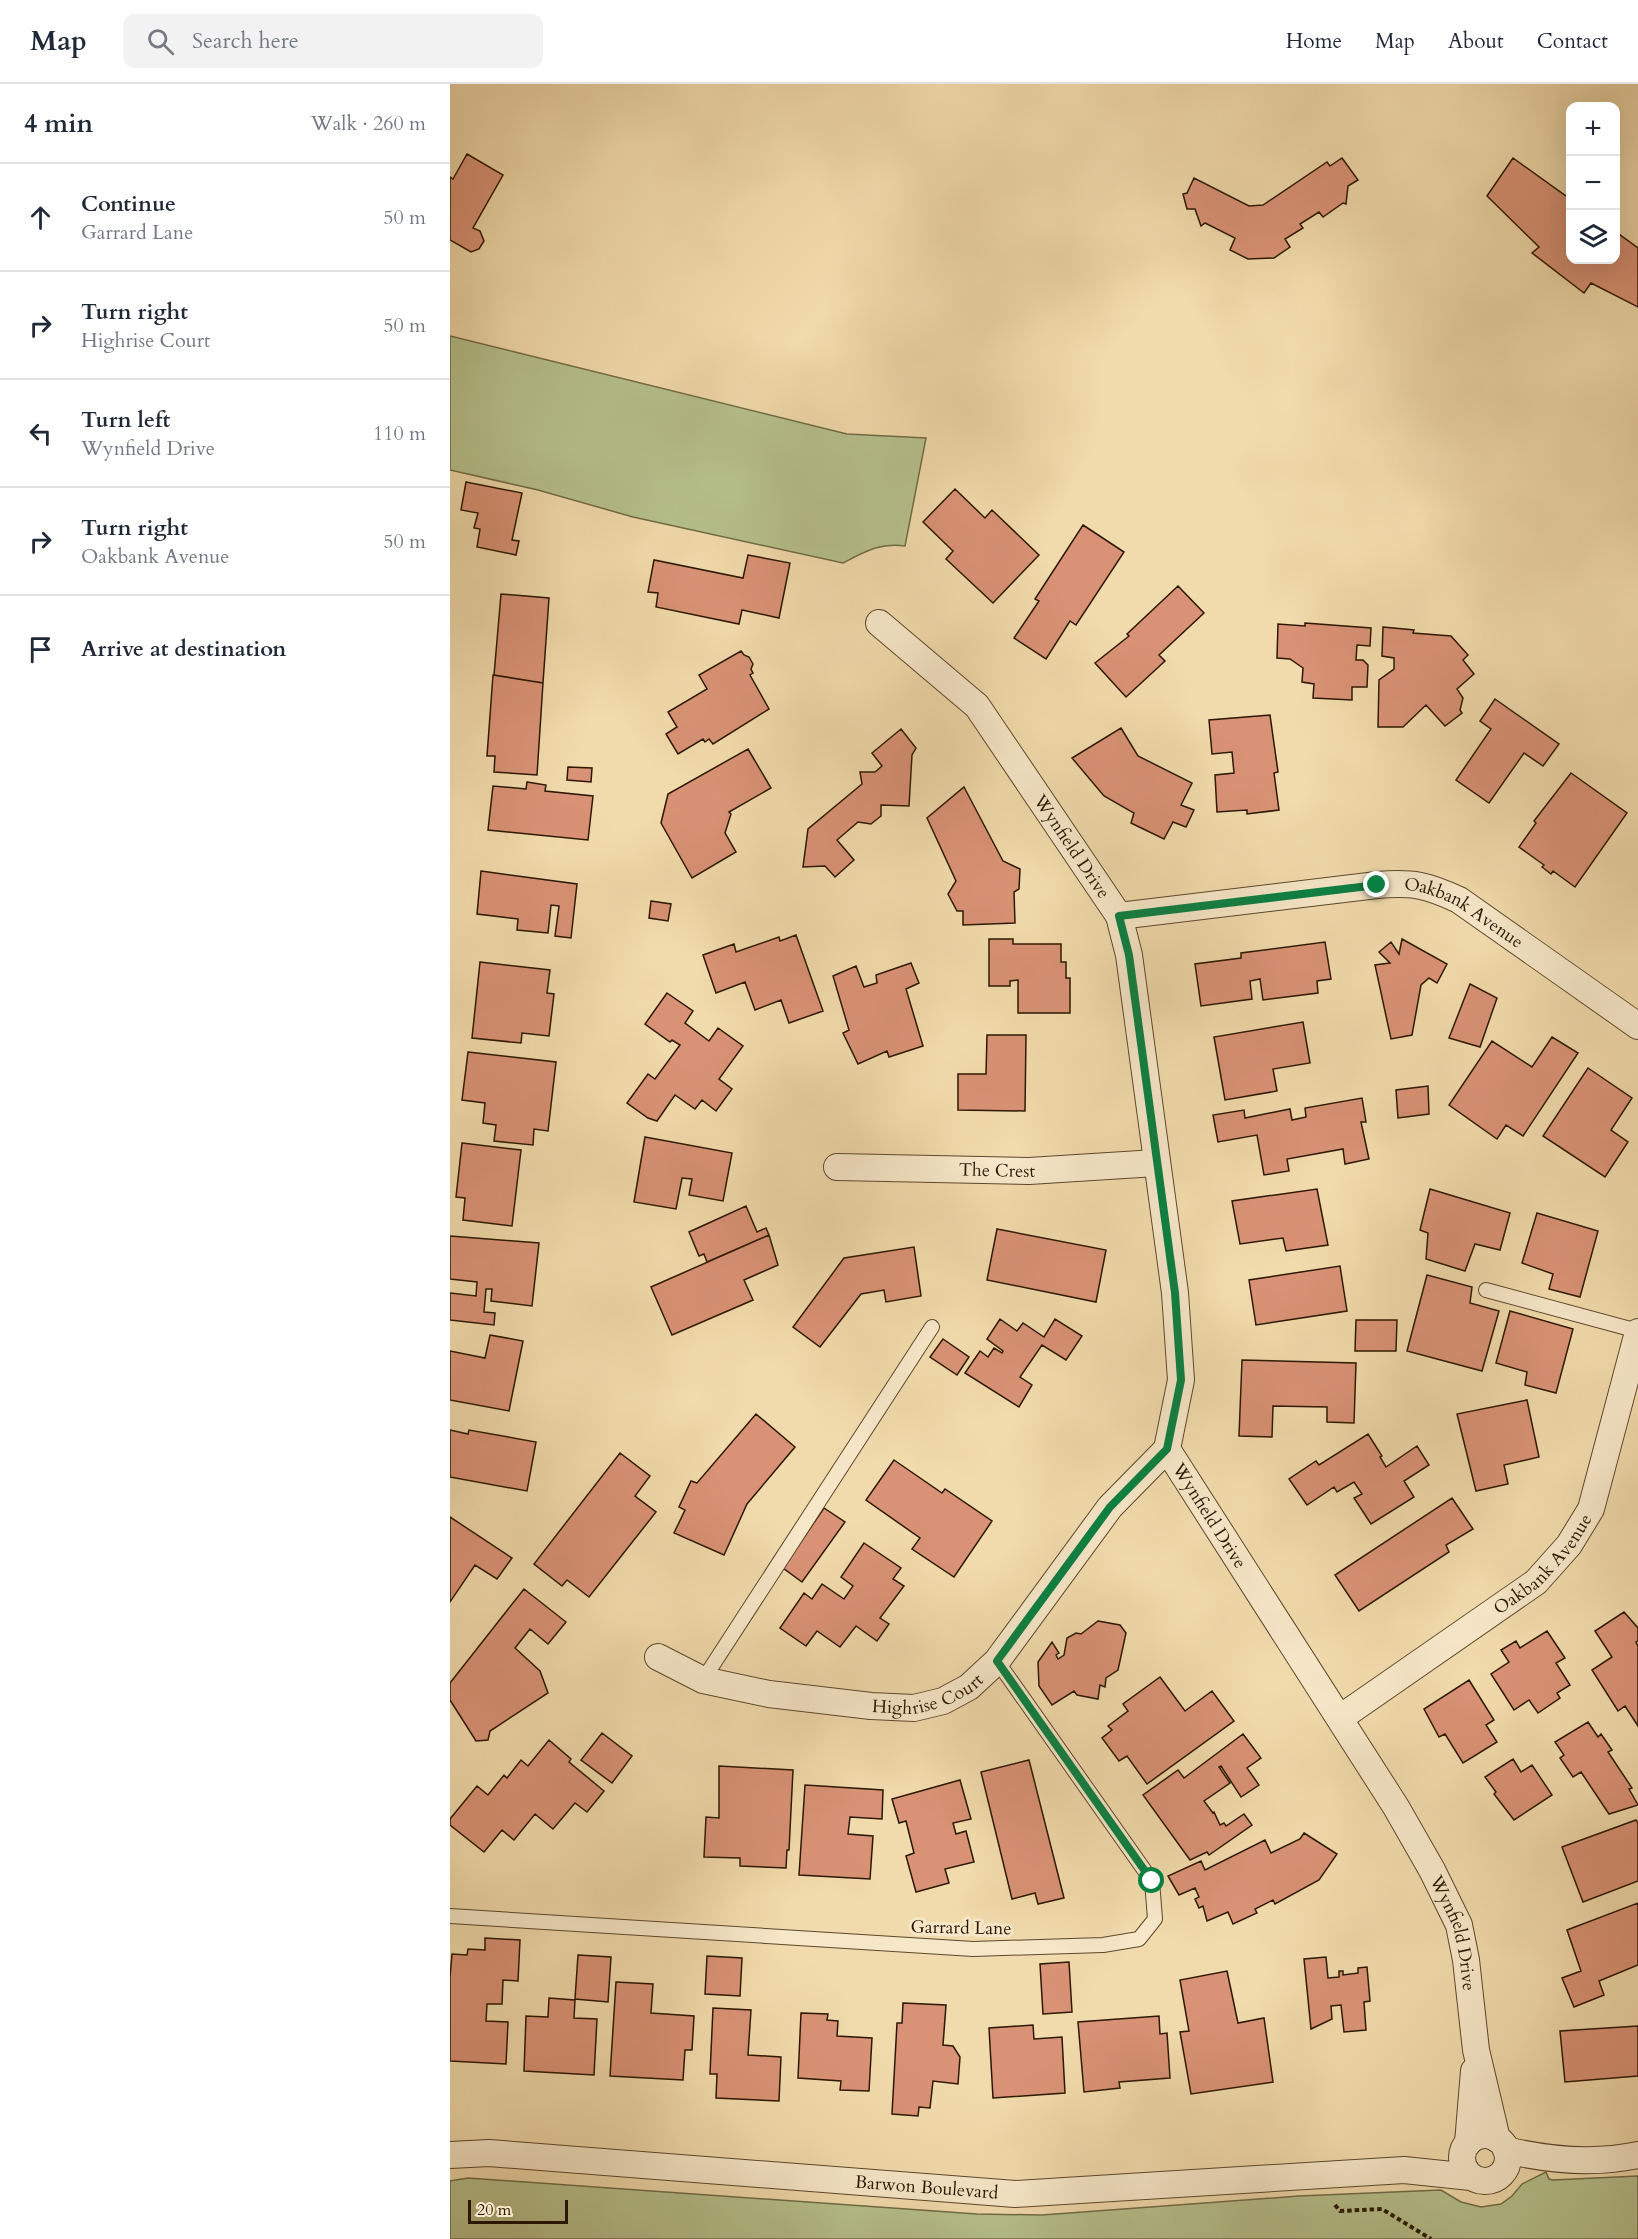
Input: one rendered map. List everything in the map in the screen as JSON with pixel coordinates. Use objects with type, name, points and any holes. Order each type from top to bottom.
[{"type":"street","name":"Wynfield Drive","points":[[879,623],[977,706],[1119,916],[1129,955],[1175,1293],[1181,1380],[1167,1449],[1412,1834],[1459,1925],[1466,1960],[1476,2050],[1502,2144]]},
{"type":"street","name":"Oakbank Avenue","points":[[1119,916],[1377,885],[1405,883],[1431,888],[1459,900],[1638,1026]]},
{"type":"street","name":"The Crest","points":[[837,1167],[1029,1171],[1156,1163]]},
{"type":"street","name":"Oakbank Avenue","points":[[1340,1718],[1536,1582],[1569,1545],[1591,1509],[1638,1332]]},
{"type":"street","name":"Highrise Court","points":[[658,1657],[703,1680],[769,1694],[871,1706],[914,1708],[943,1701],[977,1679],[997,1661],[1110,1507],[1167,1449]]},
{"type":"street","name":"Wynfield Drive","points":[[1465,2147],[1476,2050]]},
{"type":"street","name":"Barwon Boulevard","points":[[1404,2170],[1465,2147],[1479,2136],[1489,2135],[1521,2154],[1584,2160]]},
{"type":"street","points":[[1500,2175],[1507,2164],[1502,2144]]},
{"type":"street","points":[[1465,2147],[1464,2169],[1472,2177]]},
{"type":"street","name":"Barwon Boulevard","points":[[450,2155],[489,2154],[1015,2194],[1404,2170],[1472,2177],[1482,2181],[1500,2175],[1584,2160]]},
{"type":"street","points":[[1584,2160],[1607,2160],[1638,2155]]},
{"type":"lane","points":[[1486,1290],[1638,1332]]},
{"type":"lane","points":[[703,1680],[932,1327]]},
{"type":"lane","name":"Garrard Lane","points":[[450,1916],[973,1949],[1103,1945],[1139,1939],[1155,1919],[1152,1881],[997,1661]]},
{"type":"path","points":[[1315,2176],[1340,2211],[1382,2209],[1431,2239]]},
{"type":"green space","points":[[450,336],[847,434],[926,438],[905,546],[880,547],[843,563],[633,517],[538,490],[450,470]]},
{"type":"green space","points":[[1546,2172],[1549,2179],[1553,2180],[1638,2176],[1638,2239],[450,2239],[450,2181],[468,2178],[977,2214],[1042,2215],[1299,2196],[1441,2190],[1461,2202],[1481,2207],[1501,2204],[1522,2184]]},
{"type":"building","points":[[467,154],[503,175],[473,228],[480,231],[484,241],[479,249],[471,252],[450,240],[450,177],[453,179]]},
{"type":"building","points":[[1342,158],[1358,180],[1348,186],[1346,204],[1343,203],[1323,217],[1319,212],[1300,224],[1303,228],[1285,239],[1290,247],[1274,258],[1248,259],[1230,250],[1235,238],[1205,223],[1201,226],[1195,209],[1187,209],[1183,194],[1187,193],[1194,178],[1249,206],[1263,205],[1327,162],[1330,166]]},
{"type":"building","points":[[1513,158],[1566,196],[1566,264],[1620,264],[1620,235],[1638,248],[1638,307],[1591,283],[1584,293],[1532,253],[1539,247],[1487,196]]},
{"type":"building","points":[[466,482],[522,493],[512,540],[519,541],[516,555],[477,547],[480,529],[474,528],[478,513],[461,510]]},
{"type":"building","points":[[955,489],[985,518],[992,510],[1039,555],[993,603],[946,559],[953,551],[923,522]]},
{"type":"building","points":[[1083,525],[1124,552],[1076,625],[1070,621],[1046,659],[1014,638],[1039,601],[1035,599]]},
{"type":"building","points":[[748,555],[790,563],[779,618],[742,610],[739,624],[656,607],[658,593],[648,592],[654,560],[743,578]]},
{"type":"building","points":[[1178,586],[1204,613],[1159,655],[1165,661],[1126,697],[1095,663],[1129,636],[1127,634]]},
{"type":"building","points":[[501,594],[549,598],[543,683],[494,675]]},
{"type":"building","points":[[1305,623],[1371,628],[1370,646],[1357,645],[1356,660],[1363,660],[1368,665],[1367,687],[1352,687],[1352,700],[1313,698],[1314,684],[1302,682],[1303,668],[1290,659],[1277,658],[1278,624],[1305,626]]},
{"type":"building","points":[[1383,627],[1414,630],[1413,633],[1451,636],[1468,655],[1463,660],[1474,674],[1457,689],[1463,698],[1460,710],[1462,713],[1445,726],[1426,705],[1403,727],[1378,727],[1379,680],[1394,669],[1394,658],[1382,656]]},
{"type":"building","points":[[741,651],[749,657],[753,664],[751,669],[753,673],[750,675],[769,709],[713,744],[709,739],[705,742],[703,739],[678,754],[666,734],[677,727],[668,712],[707,689],[699,675]]},
{"type":"building","points":[[493,675],[543,683],[537,775],[494,772],[495,756],[487,756]]},
{"type":"building","points":[[1495,699],[1559,744],[1543,766],[1524,753],[1489,803],[1456,780],[1491,729],[1480,721]]},
{"type":"building","points":[[1270,715],[1278,772],[1274,773],[1279,810],[1247,814],[1247,810],[1217,812],[1215,775],[1234,773],[1232,752],[1212,754],[1209,720]]},
{"type":"building","points":[[1121,728],[1138,756],[1192,783],[1181,805],[1194,810],[1186,827],[1173,822],[1164,839],[1131,823],[1134,813],[1104,796],[1072,758]]},
{"type":"building","points":[[901,729],[916,748],[912,755],[909,806],[881,805],[881,816],[871,824],[858,822],[837,840],[854,860],[835,877],[825,866],[803,867],[808,829],[862,784],[860,772],[875,772],[882,766],[872,753]]},
{"type":"building","points":[[748,749],[771,788],[729,812],[731,814],[725,833],[736,852],[692,878],[661,823],[668,794]]},
{"type":"building","points":[[568,767],[592,768],[591,782],[567,780]]},
{"type":"building","points":[[1571,773],[1627,813],[1575,887],[1553,871],[1551,874],[1542,867],[1544,865],[1519,847],[1536,823],[1534,821]]},
{"type":"building","points":[[527,782],[546,785],[545,791],[593,796],[588,840],[488,830],[493,786],[526,789]]},
{"type":"building","points":[[964,787],[1003,861],[1020,869],[1019,889],[1014,892],[1015,923],[963,925],[963,911],[957,911],[948,894],[956,881],[927,818]]},
{"type":"building","points":[[481,871],[577,884],[571,938],[555,936],[559,906],[551,905],[548,933],[517,930],[518,919],[477,914]]},
{"type":"building","points":[[651,901],[671,904],[668,921],[649,918]]},
{"type":"building","points":[[796,935],[823,1011],[789,1023],[781,1000],[755,1010],[745,982],[716,993],[703,955],[734,944],[736,952],[779,937],[780,941]]},
{"type":"building","points":[[989,939],[1013,939],[1013,944],[1061,944],[1061,962],[1066,962],[1066,978],[1070,978],[1070,1013],[1018,1013],[1018,980],[1010,981],[1010,986],[989,986]]},
{"type":"building","points":[[1402,939],[1447,964],[1437,983],[1429,978],[1421,985],[1412,1035],[1391,1039],[1375,965],[1390,963],[1379,952],[1391,942],[1399,954]]},
{"type":"building","points":[[1325,942],[1331,979],[1317,981],[1318,993],[1263,1000],[1260,979],[1250,981],[1252,999],[1201,1006],[1195,964],[1241,958],[1241,953]]},
{"type":"building","points":[[480,962],[550,970],[547,993],[554,994],[549,1036],[522,1033],[521,1043],[472,1038]]},
{"type":"building","points":[[911,963],[919,983],[906,989],[923,1046],[889,1057],[887,1051],[858,1064],[843,1033],[849,1030],[833,976],[856,966],[864,987],[877,983],[876,975]]},
{"type":"building","points":[[1470,984],[1497,998],[1480,1047],[1449,1038]]},
{"type":"building","points":[[667,993],[693,1011],[685,1023],[709,1041],[718,1028],[743,1046],[719,1079],[732,1089],[716,1111],[702,1100],[695,1109],[675,1095],[657,1121],[648,1118],[627,1103],[648,1074],[655,1079],[680,1045],[672,1040],[670,1042],[645,1024]]},
{"type":"building","points":[[1303,1022],[1310,1063],[1273,1069],[1277,1091],[1225,1100],[1214,1037]]},
{"type":"building","points":[[987,1035],[1026,1035],[1025,1111],[958,1110],[958,1074],[986,1074]]},
{"type":"building","points":[[1552,1037],[1578,1053],[1523,1136],[1506,1125],[1497,1139],[1449,1105],[1492,1041],[1532,1067]]},
{"type":"building","points":[[468,1052],[556,1062],[548,1131],[534,1129],[533,1145],[494,1141],[496,1125],[483,1123],[485,1103],[462,1100]]},
{"type":"building","points":[[1588,1068],[1632,1098],[1611,1130],[1628,1142],[1605,1177],[1543,1136]]},
{"type":"building","points":[[1428,1086],[1429,1114],[1398,1118],[1396,1090]]},
{"type":"building","points":[[1362,1098],[1366,1122],[1361,1122],[1369,1159],[1345,1164],[1343,1149],[1287,1159],[1289,1171],[1264,1175],[1257,1135],[1218,1142],[1213,1115],[1244,1110],[1245,1118],[1290,1109],[1292,1120],[1306,1117],[1305,1108]]},
{"type":"building","points":[[645,1137],[732,1153],[723,1201],[689,1195],[692,1179],[682,1178],[676,1209],[634,1202]]},
{"type":"building","points":[[462,1143],[521,1150],[512,1226],[463,1220],[465,1198],[456,1197]]},
{"type":"building","points":[[1317,1189],[1328,1245],[1286,1251],[1283,1238],[1240,1244],[1232,1201]]},
{"type":"building","points":[[1430,1189],[1510,1213],[1500,1250],[1475,1244],[1465,1271],[1426,1259],[1428,1233],[1420,1230]]},
{"type":"building","points":[[746,1206],[757,1232],[766,1228],[769,1235],[707,1262],[704,1254],[699,1256],[689,1232]]},
{"type":"building","points":[[1537,1213],[1598,1231],[1580,1297],[1549,1289],[1553,1274],[1522,1263]]},
{"type":"building","points":[[997,1229],[1106,1250],[1096,1302],[987,1280]]},
{"type":"building","points":[[769,1235],[778,1265],[744,1280],[753,1300],[672,1335],[651,1287]]},
{"type":"building","points":[[450,1236],[539,1243],[532,1306],[491,1301],[492,1289],[486,1289],[484,1312],[495,1313],[494,1325],[450,1320],[450,1293],[476,1296],[477,1282],[450,1279]]},
{"type":"building","points":[[914,1247],[921,1296],[886,1302],[884,1290],[861,1294],[820,1347],[793,1327],[844,1258]]},
{"type":"building","points":[[1340,1266],[1347,1311],[1256,1325],[1249,1280]]},
{"type":"building","points":[[1427,1275],[1472,1287],[1470,1303],[1499,1311],[1482,1371],[1407,1351]]},
{"type":"building","points":[[1510,1311],[1573,1329],[1556,1393],[1525,1385],[1527,1372],[1496,1363]]},
{"type":"building","points":[[1000,1319],[1017,1331],[1023,1323],[1044,1337],[1055,1319],[1082,1336],[1066,1360],[1042,1345],[1020,1377],[1032,1385],[1019,1407],[965,1373],[980,1351],[988,1357],[994,1348],[1002,1353],[1003,1351],[987,1339]]},
{"type":"building","points":[[1356,1320],[1397,1320],[1396,1351],[1355,1351]]},
{"type":"building","points":[[490,1335],[523,1341],[509,1411],[450,1400],[450,1351],[485,1358]]},
{"type":"building","points":[[943,1339],[969,1357],[957,1375],[930,1357]]},
{"type":"building","points":[[1242,1360],[1356,1363],[1354,1423],[1327,1422],[1327,1407],[1273,1406],[1272,1437],[1239,1436]]},
{"type":"building","points":[[1527,1400],[1539,1457],[1504,1465],[1508,1484],[1476,1491],[1457,1414]]},
{"type":"building","points":[[756,1414],[795,1447],[747,1504],[724,1555],[674,1533],[685,1510],[679,1507],[691,1481],[697,1483]]},
{"type":"building","points":[[450,1430],[468,1434],[469,1430],[536,1442],[527,1491],[450,1477]]},
{"type":"building","points":[[1368,1434],[1386,1467],[1417,1446],[1429,1465],[1404,1481],[1414,1497],[1371,1524],[1354,1498],[1362,1494],[1354,1482],[1337,1492],[1334,1487],[1307,1505],[1289,1479],[1316,1461],[1319,1465]]},
{"type":"building","points":[[620,1453],[650,1476],[635,1496],[656,1512],[589,1597],[567,1580],[562,1586],[534,1564]]},
{"type":"building","points":[[894,1460],[942,1493],[945,1489],[992,1521],[954,1577],[912,1549],[920,1538],[866,1500]]},
{"type":"building","points":[[1452,1498],[1473,1529],[1446,1545],[1449,1552],[1359,1611],[1335,1575]]},
{"type":"building","points":[[824,1508],[845,1522],[802,1582],[783,1568]]},
{"type":"building","points":[[450,1517],[512,1558],[497,1579],[475,1565],[450,1602]]},
{"type":"building","points":[[864,1543],[901,1568],[893,1579],[904,1586],[880,1618],[889,1624],[877,1641],[856,1626],[840,1647],[817,1631],[806,1646],[780,1628],[804,1593],[812,1599],[822,1584],[844,1599],[853,1586],[841,1577]]},
{"type":"building","points":[[524,1589],[566,1622],[548,1644],[530,1629],[515,1648],[540,1671],[548,1693],[490,1731],[488,1740],[476,1741],[450,1700],[450,1683]]},
{"type":"building","points":[[1624,1612],[1638,1628],[1638,1641],[1636,1642],[1638,1646],[1638,1726],[1625,1706],[1618,1711],[1592,1670],[1612,1657],[1595,1631]]},
{"type":"building","points":[[1098,1621],[1120,1625],[1126,1633],[1118,1670],[1106,1678],[1105,1687],[1100,1685],[1098,1699],[1077,1695],[1074,1691],[1052,1705],[1039,1686],[1038,1662],[1052,1642],[1059,1653],[1056,1655],[1058,1659],[1064,1655],[1067,1638],[1076,1633],[1081,1634]]},
{"type":"building","points":[[1547,1631],[1565,1658],[1556,1663],[1570,1685],[1557,1693],[1560,1698],[1538,1713],[1529,1700],[1514,1710],[1491,1674],[1509,1662],[1501,1650],[1516,1641],[1520,1648]]},
{"type":"building","points":[[1160,1677],[1185,1711],[1212,1691],[1234,1721],[1147,1784],[1127,1756],[1119,1761],[1102,1738],[1112,1730],[1108,1726],[1128,1711],[1123,1704]]},
{"type":"building","points":[[1469,1680],[1494,1720],[1486,1725],[1497,1742],[1463,1763],[1445,1734],[1439,1737],[1424,1709]]},
{"type":"building","points":[[1588,1722],[1598,1737],[1601,1734],[1612,1750],[1608,1752],[1632,1788],[1629,1789],[1638,1805],[1609,1814],[1581,1772],[1573,1777],[1560,1758],[1564,1755],[1555,1742]]},
{"type":"building","points":[[602,1733],[632,1756],[612,1783],[581,1760]]},
{"type":"building","points":[[1243,1734],[1261,1758],[1247,1768],[1259,1785],[1241,1797],[1221,1766],[1219,1767],[1230,1783],[1204,1801],[1214,1812],[1220,1825],[1224,1823],[1226,1826],[1244,1814],[1252,1825],[1209,1855],[1207,1852],[1190,1860],[1143,1795],[1178,1770],[1184,1778]]},
{"type":"building","points":[[549,1740],[571,1759],[569,1762],[604,1791],[587,1812],[575,1803],[553,1829],[535,1814],[514,1840],[502,1830],[484,1852],[450,1825],[450,1819],[477,1786],[488,1795],[504,1775],[507,1778],[521,1760],[528,1766]]},
{"type":"building","points":[[1513,1759],[1521,1772],[1532,1765],[1552,1795],[1514,1820],[1494,1794],[1496,1792],[1485,1777]]},
{"type":"building","points":[[1029,1760],[1064,1898],[1038,1904],[1035,1893],[1012,1899],[981,1772]]},
{"type":"building","points":[[719,1766],[793,1770],[786,1868],[740,1866],[740,1858],[704,1857],[706,1817],[719,1818]]},
{"type":"building","points":[[960,1780],[971,1819],[953,1823],[956,1834],[966,1831],[974,1862],[945,1869],[949,1883],[916,1892],[906,1856],[914,1853],[906,1821],[899,1823],[892,1799]]},
{"type":"building","points":[[805,1785],[883,1790],[882,1819],[850,1817],[848,1834],[873,1836],[870,1879],[799,1875]]},
{"type":"building","points":[[1636,1820],[1638,1823],[1638,1881],[1583,1902],[1562,1847]]},
{"type":"building","points":[[1304,1833],[1337,1854],[1319,1880],[1275,1904],[1273,1900],[1255,1909],[1257,1913],[1233,1924],[1228,1912],[1207,1921],[1203,1906],[1199,1908],[1195,1899],[1199,1897],[1195,1888],[1179,1895],[1168,1876],[1201,1861],[1205,1870],[1265,1840],[1271,1853],[1300,1839]]},
{"type":"building","points":[[1638,1903],[1638,1965],[1599,1981],[1604,1995],[1574,2007],[1562,1978],[1581,1971],[1567,1930]]},
{"type":"building","points":[[485,1938],[520,1940],[518,1981],[503,1980],[502,2004],[487,2004],[486,2021],[508,2022],[506,2064],[450,2061],[452,1954],[467,1955],[468,1949],[485,1950]]},
{"type":"building","points":[[578,1955],[611,1957],[608,2002],[575,1999]]},
{"type":"building","points":[[707,1956],[742,1958],[740,1996],[705,1994]]},
{"type":"building","points":[[1326,1957],[1328,1978],[1339,1977],[1339,1971],[1343,1971],[1343,1975],[1358,1973],[1358,1968],[1367,1967],[1370,2001],[1364,2002],[1366,2030],[1344,2032],[1341,2005],[1331,2006],[1332,2019],[1311,2029],[1304,1959]]},
{"type":"building","points":[[1069,1962],[1072,2012],[1043,2014],[1040,1964]]},
{"type":"building","points":[[1227,1971],[1238,2023],[1264,2018],[1273,2082],[1191,2094],[1180,2032],[1189,2031],[1180,1980]]},
{"type":"building","points":[[616,1982],[653,1984],[651,2013],[694,2016],[692,2050],[685,2050],[683,2080],[610,2076]]},
{"type":"building","points":[[549,1998],[575,2000],[574,2018],[597,2019],[594,2075],[524,2071],[526,2016],[548,2017]]},
{"type":"building","points":[[903,2003],[946,2005],[943,2045],[953,2046],[960,2057],[958,2084],[933,2081],[930,2108],[919,2107],[918,2116],[892,2114],[897,2023],[902,2023]]},
{"type":"building","points":[[713,2008],[751,2010],[748,2055],[781,2057],[779,2101],[716,2098],[717,2074],[710,2074]]},
{"type":"building","points":[[801,2013],[828,2014],[827,2020],[838,2021],[837,2036],[872,2038],[869,2091],[840,2090],[841,2081],[798,2078]]},
{"type":"building","points":[[1159,2016],[1160,2034],[1167,2033],[1170,2078],[1119,2082],[1120,2088],[1084,2092],[1078,2022]]},
{"type":"building","points":[[1033,2025],[1034,2039],[1062,2037],[1065,2093],[993,2098],[989,2028]]},
{"type":"building","points":[[1638,2026],[1638,2076],[1565,2082],[1560,2031]]},
{"type":"route","points":[[1152,1881],[997,1661],[1110,1507],[1167,1449],[1181,1380],[1175,1293],[1129,955],[1119,916],[1377,885]]}]
